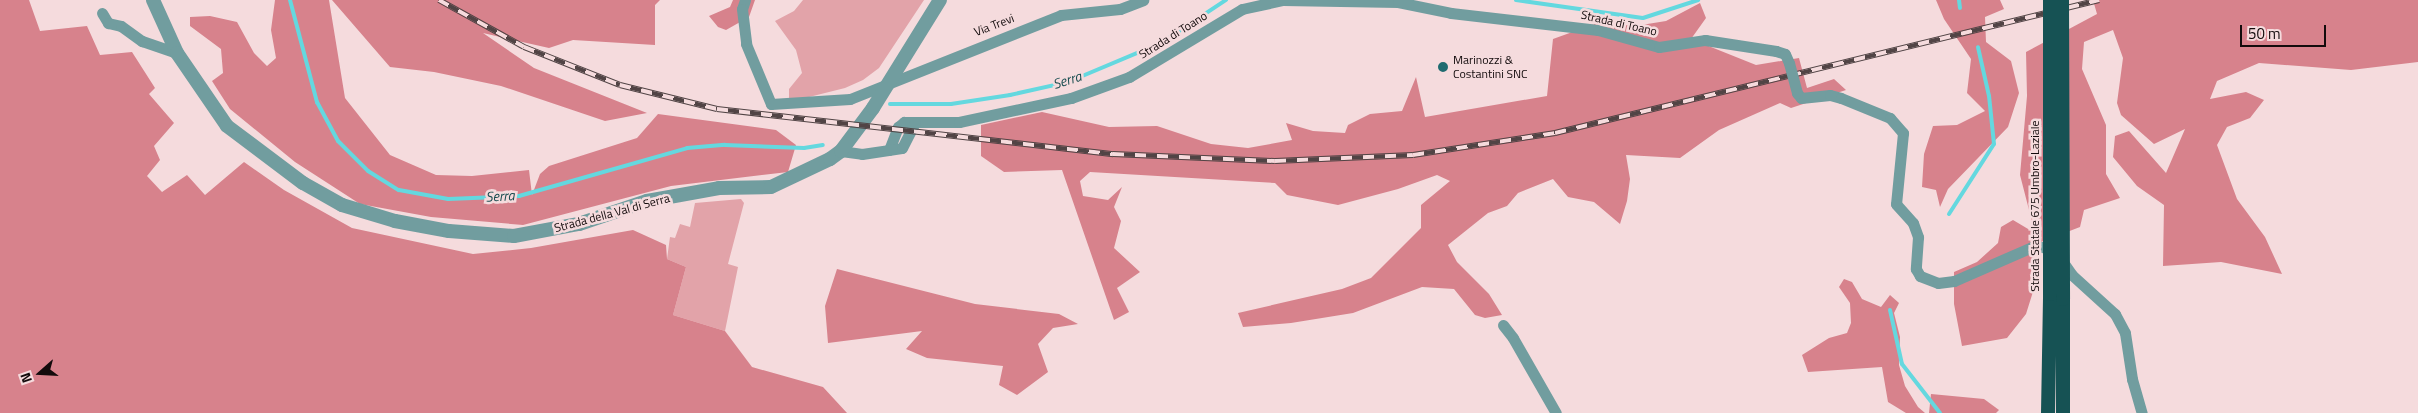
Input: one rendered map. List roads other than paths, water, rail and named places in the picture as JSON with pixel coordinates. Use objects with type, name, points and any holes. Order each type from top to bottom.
[{"type":"highway","name":"Strada Statale 675 Umbro-Laziale","points":[[2048,413],[2050,0]]},
{"type":"highway","points":[[2062,0],[2063,413]]},
{"type":"street","name":"Strada della Val di Serra","points":[[153,0],[178,53],[227,126],[303,183],[342,205],[395,221],[449,231],[514,236],[580,224],[648,201],[719,188],[771,186],[841,151],[873,108],[940,0]]},
{"type":"street","points":[[745,0],[742,9],[746,44],[771,104],[850,99],[888,85]]},
{"type":"street","name":"Via Trevi","points":[[888,85],[997,38],[1061,15],[1120,9],[1142,0]]},
{"type":"street","name":"Strada di Toano","points":[[841,151],[862,154],[889,150],[907,143],[915,123],[959,122],[1071,98],[1129,77],[1242,9],[1283,0],[1398,2],[1452,14],[1598,30],[1659,47],[1704,40],[1776,51],[1785,54],[1797,93],[1801,98],[1830,95],[1841,98],[1890,118],[1903,133],[1896,204],[1913,223],[1918,238],[1916,268],[1920,276],[1938,283],[1954,281],[2032,247],[2044,247],[2058,255],[2072,275],[2115,314],[2125,333],[2142,413]]},
{"type":"street","points":[[102,13],[108,23],[121,26],[142,41],[178,53]]},
{"type":"street","points":[[1503,325],[1513,338],[1556,413]]},
{"type":"waterway","name":"Serra","points":[[290,0],[317,102],[338,141],[368,171],[399,190],[448,199],[519,196],[687,148],[725,145],[804,148],[823,145]]},
{"type":"waterway","name":"Serra","points":[[890,104],[951,104],[1010,95],[1068,82],[1161,43],[1226,0]]},
{"type":"waterway","name":"Serra","points":[[1516,0],[1643,18],[1698,0]]},
{"type":"waterway","points":[[1959,0],[1960,8]]},
{"type":"waterway","points":[[1949,214],[1994,144],[1989,96],[1978,47]]},
{"type":"waterway","points":[[1890,310],[1902,364],[1940,413]]},
{"type":"railway","points":[[439,0],[524,47],[620,85],[717,109],[1113,154],[1275,161],[1413,155],[1555,133],[2099,0]]},
{"type":"place","name":"Marinozzi & Costantini SNC","points":[[1443,67]]}]
